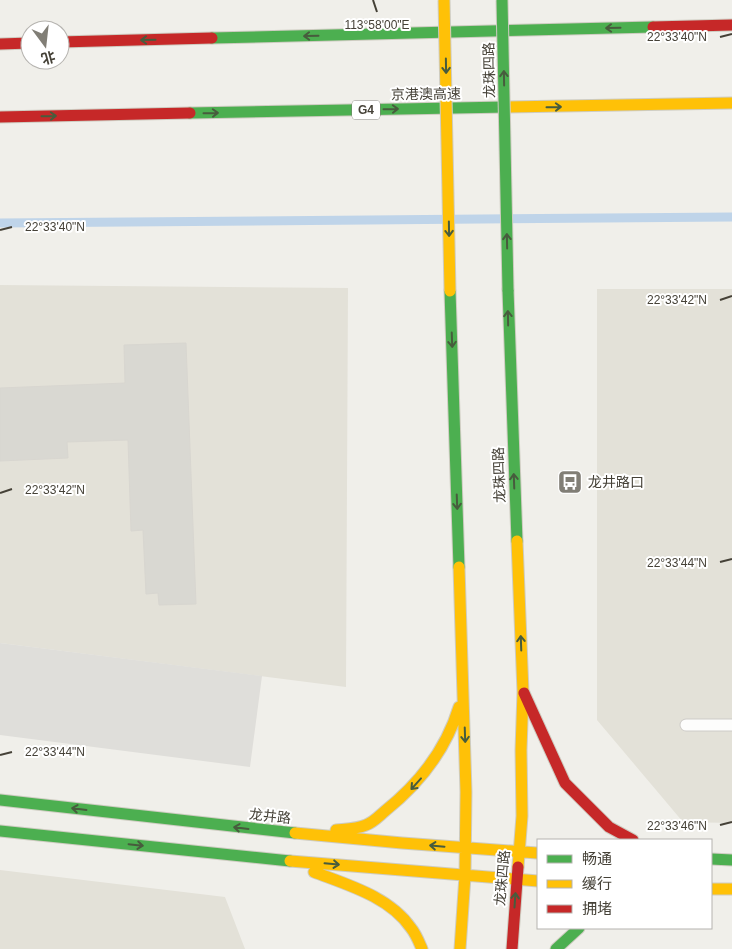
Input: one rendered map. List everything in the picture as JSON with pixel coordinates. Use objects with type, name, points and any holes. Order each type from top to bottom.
[{"type":"main road","points":[[444,0],[450,291],[466,792],[465,876],[460,949]]},
{"type":"main road","name":"龙珠四路","points":[[502,0],[508,290],[523,692],[521,750],[522,816],[512,949]]},
{"type":"main road","points":[[70,42],[732,25]]},
{"type":"main road","points":[[0,44],[20,43]]},
{"type":"main road","name":"京港澳高速","points":[[0,117],[732,103]]},
{"type":"main road","points":[[274,832],[337,830],[370,823],[404,796],[428,769],[447,740],[459,709],[463,678]]},
{"type":"main road","points":[[523,692],[565,782],[609,827],[631,839]]},
{"type":"main road","name":"龙井路","points":[[0,800],[274,832],[537,853]]},
{"type":"main road","points":[[0,830],[282,860],[537,881]]},
{"type":"main road","points":[[712,859],[732,860]]},
{"type":"main road","points":[[282,860],[358,889],[385,902],[410,926],[422,949]]},
{"type":"main road","points":[[712,889],[732,889]]},
{"type":"main road","points":[[556,949],[578,929]]},
{"type":"lane","points":[[686,725],[732,725]]},
{"type":"shaded area","points":[[0,285],[348,288],[346,687],[0,643]]},
{"type":"shaded area","points":[[597,289],[732,289],[732,823],[683,822],[597,720]]},
{"type":"shaded area","points":[[0,643],[262,676],[250,767],[0,735]]},
{"type":"shaded area","points":[[0,870],[225,897],[245,949],[0,949]]},
{"type":"building","points":[[186,343],[196,604],[159,605],[158,593],[146,594],[143,530],[131,531],[128,440],[67,442],[68,458],[0,461],[0,388],[125,383],[124,345]]},
{"type":"waterway","points":[[0,223],[732,217]]},
{"type":"traffic: fast","points":[[502,0],[508,290]]},
{"type":"traffic: fast","points":[[212,38],[653,27]]},
{"type":"traffic: fast","points":[[190,113],[507,107]]},
{"type":"traffic: fast","points":[[508,290],[517,541]]},
{"type":"traffic: fast","points":[[450,291],[459,567]]},
{"type":"traffic: fast","points":[[0,800],[295,833]]},
{"type":"traffic: fast","points":[[0,831],[290,861]]},
{"type":"traffic: fast","points":[[712,859],[732,860]]},
{"type":"traffic: fast","points":[[556,949],[578,929]]},
{"type":"traffic: slow","points":[[444,0],[450,291]]},
{"type":"traffic: slow","points":[[507,107],[732,103]]},
{"type":"traffic: slow","points":[[517,541],[523,692],[521,750],[522,816],[518,867]]},
{"type":"traffic: slow","points":[[459,567],[466,792],[465,876],[460,949]]},
{"type":"traffic: slow","points":[[336,830],[369,824],[410,789],[439,751],[454,723],[459,707]]},
{"type":"traffic: slow","points":[[295,833],[537,853]]},
{"type":"traffic: slow","points":[[290,861],[537,881]]},
{"type":"traffic: slow","points":[[314,872],[354,887],[392,908],[413,930],[422,949]]},
{"type":"traffic: slow","points":[[712,889],[732,889]]},
{"type":"traffic: jam","points":[[653,27],[732,25]]},
{"type":"traffic: jam","points":[[70,42],[212,38]]},
{"type":"traffic: jam","points":[[0,44],[20,43]]},
{"type":"traffic: jam","points":[[0,117],[190,113]]},
{"type":"traffic: jam","points":[[524,693],[565,783],[609,827],[631,839]]},
{"type":"traffic: jam","points":[[512,949],[518,867]]},
{"type":"place","name":"龙井路口","points":[[570,482]]}]
